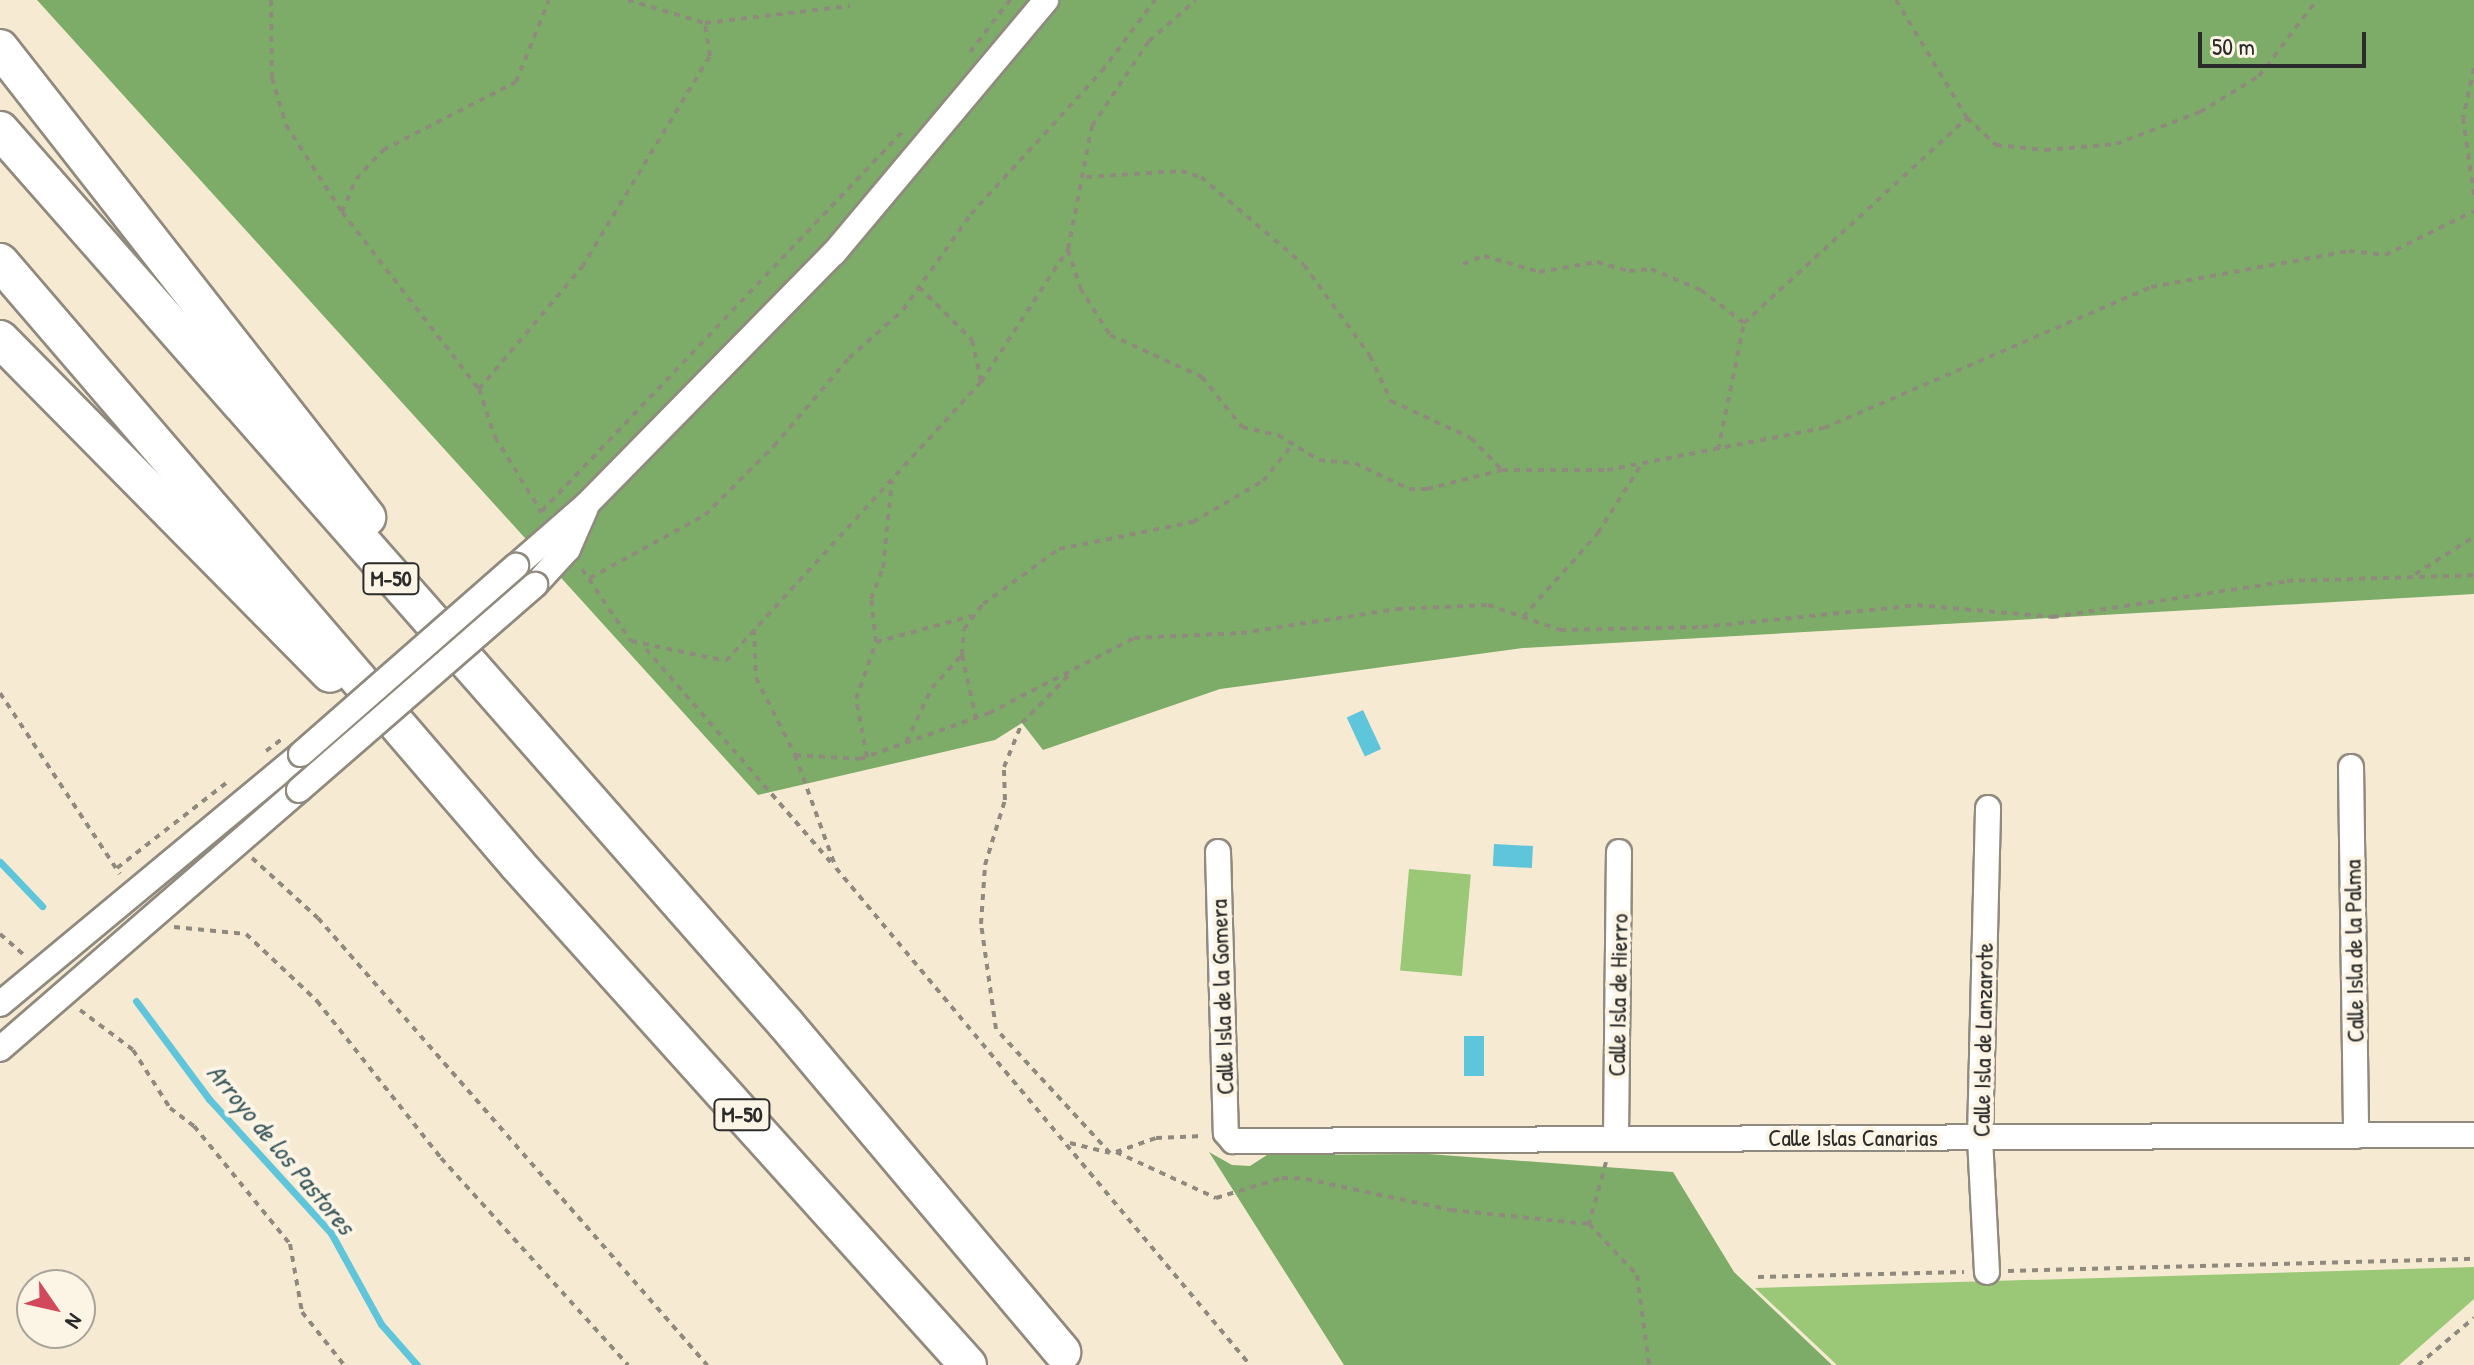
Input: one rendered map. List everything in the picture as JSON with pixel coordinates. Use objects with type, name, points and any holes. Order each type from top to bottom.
[{"type":"highway","points":[[0,48],[377,529],[700,906],[786,1024]]},
{"type":"highway","name":"M-50","points":[[0,130],[786,1024],[1062,1352]]},
{"type":"highway","name":"M-50","points":[[0,262],[517,864],[968,1365]]},
{"type":"highway","points":[[0,339],[517,864]]},
{"type":"street","points":[[0,1004],[301,754],[587,504],[882,200],[1046,0]]},
{"type":"street","points":[[0,1049],[535,585],[568,549],[587,504]]},
{"type":"street","name":"Calle Isla de la Palma","points":[[2351,767],[2356,1136]]},
{"type":"street","name":"Calle Isla de Lanzarote","points":[[1987,1272],[1980,1138],[1988,808]]},
{"type":"street","name":"Calle Isla de la Gomera","points":[[1218,852],[1226,1133],[1233,1141]]},
{"type":"street","name":"Calle Isla de Hierro","points":[[1616,1137],[1619,852]]},
{"type":"street","name":"Calle Islas Canarias","points":[[1233,1141],[2474,1135]]},
{"type":"path","points":[[271,0],[272,78],[286,125],[342,212],[479,389],[495,437],[533,498]]},
{"type":"path","points":[[342,212],[356,179],[383,150],[516,82],[549,0]]},
{"type":"path","points":[[628,0],[705,23],[764,19],[850,6]]},
{"type":"path","points":[[964,59],[1010,0]]},
{"type":"path","points":[[590,578],[705,515],[919,287],[971,214],[1102,71],[1155,0]]},
{"type":"path","points":[[579,566],[631,641],[646,648],[726,661],[981,382],[1068,249],[1086,177],[1092,126],[1149,41],[1196,0]]},
{"type":"path","points":[[1896,0],[1967,118],[1996,145],[2116,144],[2200,112],[2259,76],[2317,0]]},
{"type":"path","points":[[479,389],[582,267],[710,56],[705,23]]},
{"type":"path","points":[[2474,68],[2463,118],[2474,195]]},
{"type":"path","points":[[1718,450],[1744,323],[1967,118]]},
{"type":"path","points":[[531,522],[908,126]]},
{"type":"path","points":[[1086,177],[1181,171],[1201,177],[1304,265],[1370,356],[1391,401],[1471,438],[1502,470]]},
{"type":"path","points":[[1068,249],[1080,288],[1110,335],[1202,377],[1242,427],[1292,445],[1319,460],[1380,472],[1409,489],[1502,470],[1641,465],[1824,428],[2151,287],[2349,251],[2385,255],[2474,211]]},
{"type":"path","points":[[1463,264],[1484,256],[1539,272],[1597,262],[1629,271],[1651,269],[1693,286],[1744,323]]},
{"type":"path","points":[[919,287],[972,340],[981,382]]},
{"type":"path","points":[[876,642],[972,616],[1059,549],[1193,522],[1263,481],[1292,445]]},
{"type":"path","points":[[1523,617],[1598,533],[1641,465]]},
{"type":"path","points":[[867,757],[856,699],[876,642],[871,599],[883,568],[893,478]]},
{"type":"path","points":[[2415,575],[2474,537]]},
{"type":"path","points":[[795,755],[867,757],[976,718],[1134,638],[1241,633],[1397,609],[1488,605],[1560,630],[1702,627],[1917,605],[2053,617],[2287,581],[2474,575]]},
{"type":"path","points":[[972,616],[962,655],[976,718]]},
{"type":"path","points":[[754,629],[756,678],[795,755],[836,868]]},
{"type":"path","points":[[646,648],[1067,1142],[1250,1365]]},
{"type":"path","points":[[905,743],[932,688],[962,655]]},
{"type":"path","points":[[1076,668],[1022,723],[1004,767],[1005,800],[985,865],[981,924],[996,1029],[1113,1152]]},
{"type":"path","points":[[0,693],[116,868],[244,769]]},
{"type":"path","points":[[255,760],[266,751]]},
{"type":"path","points":[[248,854],[318,918],[707,1365]]},
{"type":"path","points":[[165,927],[246,934],[317,1001],[441,1158],[628,1365]]},
{"type":"path","points":[[0,934],[38,970]]},
{"type":"path","points":[[63,993],[133,1050],[163,1099],[194,1126],[290,1244],[302,1312],[344,1365]]},
{"type":"path","points":[[1589,1224],[1616,1137]]},
{"type":"path","points":[[1113,1152],[1156,1138],[1179,1139]]},
{"type":"path","points":[[1067,1142],[1113,1152],[1216,1198],[1306,1179],[1451,1210],[1589,1224],[1637,1275],[1649,1365]]},
{"type":"path","points":[[1758,1277],[2474,1259]]},
{"type":"path","points":[[2418,1365],[2474,1318]]},
{"type":"path","points":[[1241,1355],[1241,1365]]},
{"type":"green space","points":[[37,0],[2474,0],[2474,594],[1523,648],[1220,689],[1043,750],[1022,723],[995,740],[758,795]]},
{"type":"green space","points":[[1409,869],[1471,874],[1462,976],[1400,971]]},
{"type":"green space","points":[[1209,1152],[1232,1165],[1250,1166],[1267,1155],[1428,1154],[1673,1172],[1734,1272],[1832,1365],[1344,1365]]},
{"type":"green space","points":[[2474,1267],[2474,1299],[2399,1365],[1837,1365],[1755,1288]]},
{"type":"water","points":[[1363,710],[1381,749],[1365,757],[1347,718]]},
{"type":"water","points":[[1494,844],[1533,846],[1532,868],[1493,866]]},
{"type":"water","points":[[1464,1036],[1484,1036],[1484,1076],[1464,1076]]},
{"type":"waterway","name":"Arroyo de los Pastores","points":[[0,862],[42,906]]},
{"type":"waterway","name":"Arroyo de los Pastores","points":[[136,1001],[209,1099],[331,1233],[381,1324],[417,1365]]}]
